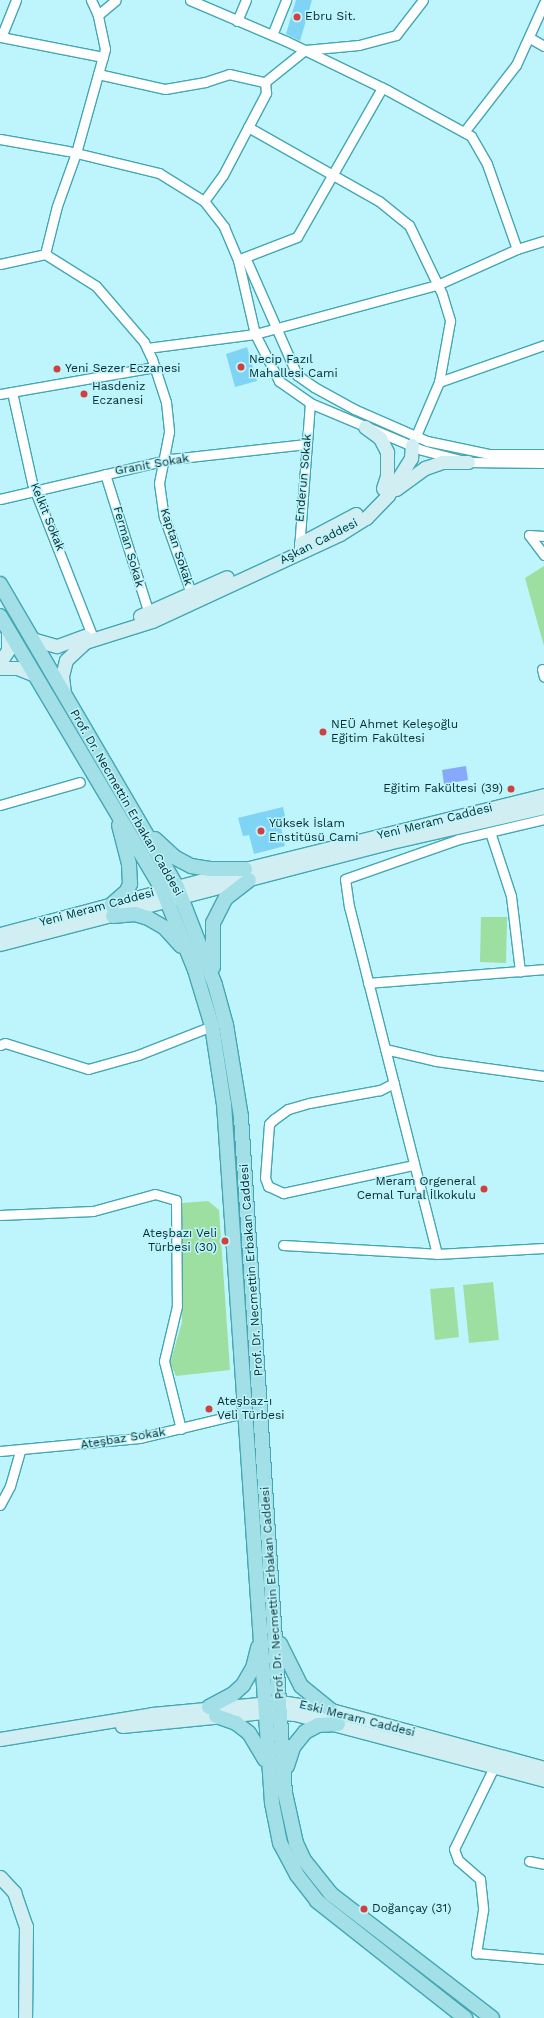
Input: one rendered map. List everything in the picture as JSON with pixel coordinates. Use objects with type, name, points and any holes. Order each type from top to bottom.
[{"type":"main road","name":"Prof. Dr. Necmettin Erbakan Caddesi","points":[[0,584],[64,697],[179,892],[215,985],[231,1051],[241,1117],[276,1628],[270,1773],[280,1843],[305,1888],[334,1916],[463,2017]]},
{"type":"main road","name":"Prof. Dr. Necmettin Erbakan Caddesi","points":[[0,616],[165,896],[188,954],[212,1026],[224,1104],[244,1412],[261,1634],[285,1792],[296,1843],[304,1860],[331,1894],[492,2018]]},
{"type":"main road","points":[[118,814],[131,874],[127,891],[112,910],[135,914],[156,922],[188,954]]},
{"type":"main road","points":[[143,830],[174,857],[191,866],[247,874]]},
{"type":"main road","points":[[215,985],[211,938],[213,922],[226,898],[247,874]]},
{"type":"main road","points":[[276,1628],[297,1680],[331,1710]]},
{"type":"main road","points":[[261,1634],[248,1678],[213,1712],[236,1723],[254,1739],[270,1773]]},
{"type":"main road","points":[[285,1792],[289,1756],[298,1738],[318,1725],[338,1724]]},
{"type":"street","points":[[16,0],[0,38],[103,57]]},
{"type":"street","points":[[0,264],[45,254],[57,206],[76,153],[105,49],[98,14],[91,0]]},
{"type":"street","points":[[98,14],[116,0]]},
{"type":"street","points":[[190,0],[305,50],[382,88],[470,136],[487,164],[517,249]]},
{"type":"street","points":[[237,21],[246,0]]},
{"type":"street","points":[[272,36],[286,0]]},
{"type":"street","points":[[265,82],[305,50],[359,45],[396,35],[423,0]]},
{"type":"street","points":[[464,132],[516,65],[530,38],[544,3]]},
{"type":"street","points":[[530,38],[544,46]]},
{"type":"street","points":[[98,74],[165,89],[205,82],[229,74],[265,82]]},
{"type":"street","points":[[204,201],[223,175],[266,93],[265,82]]},
{"type":"street","points":[[242,258],[296,237],[382,88]]},
{"type":"street","points":[[248,127],[379,202],[408,225],[437,285],[450,321],[439,382],[414,441]]},
{"type":"street","points":[[0,139],[76,153],[159,173],[204,201],[224,227],[242,258],[297,375],[354,409],[414,441],[489,454],[544,454]]},
{"type":"street","points":[[147,348],[255,334],[437,285],[517,249],[544,241]]},
{"type":"street","name":"Kaptan Sokak","points":[[45,254],[96,286],[147,348],[155,367],[166,402],[169,432],[165,461],[159,483],[164,517],[192,597]]},
{"type":"street","points":[[242,258],[255,334],[279,381],[310,403],[365,426],[414,441],[468,462]]},
{"type":"street","points":[[439,382],[544,345]]},
{"type":"street","points":[[0,394],[155,367]]},
{"type":"street","name":"Kelkit Sokak","points":[[12,392],[36,490],[92,636]]},
{"type":"street","name":"Enderun Sokak","points":[[299,548],[310,403]]},
{"type":"street","points":[[365,426],[380,438],[387,452],[386,492]]},
{"type":"street","name":"Aşkan Caddesi","points":[[32,640],[57,646],[150,617],[299,548],[361,511],[386,492],[414,441]]},
{"type":"street","name":"Granit Sokak","points":[[0,499],[165,461],[306,444]]},
{"type":"street","points":[[386,492],[426,468],[442,462],[544,463]]},
{"type":"street","name":"Ferman Sokak","points":[[105,474],[150,617]]},
{"type":"street","points":[[544,536],[529,535],[544,555]]},
{"type":"street","points":[[0,662],[8,650],[8,630]]},
{"type":"street","name":"Aşkan Caddesi","points":[[64,697],[62,676],[66,660],[78,646],[92,636]]},
{"type":"street","points":[[0,668],[17,668],[35,675]]},
{"type":"street","points":[[0,805],[80,782]]},
{"type":"street","name":"Yeni Meram Caddesi","points":[[0,944],[112,910],[544,795]]},
{"type":"street","name":"Yeni Meram Caddesi","points":[[247,874],[544,807]]},
{"type":"street","points":[[437,1254],[368,983],[344,878],[459,839],[544,819]]},
{"type":"street","points":[[490,832],[511,896],[520,971]]},
{"type":"street","name":"Yeni Meram Caddesi","points":[[0,934],[112,910]]},
{"type":"street","points":[[368,983],[544,969]]},
{"type":"street","points":[[0,1045],[5,1043],[88,1069],[138,1055],[212,1026]]},
{"type":"street","points":[[385,1049],[436,1061],[544,1076]]},
{"type":"street","points":[[394,1083],[380,1090],[309,1103],[288,1109],[274,1118],[269,1124],[265,1178],[268,1186],[283,1193],[414,1165]]},
{"type":"street","points":[[0,1215],[93,1211],[155,1194],[176,1200],[177,1306],[164,1361],[181,1429]]},
{"type":"street","points":[[283,1245],[437,1254],[544,1248]]},
{"type":"street","name":"Ateşbaz Sokak","points":[[0,1451],[139,1438],[181,1429],[244,1412]]},
{"type":"street","points":[[0,1505],[10,1486],[20,1450]]},
{"type":"street","name":"Eski Meram Caddesi","points":[[273,1707],[544,1780]]},
{"type":"street","name":"Eski Meram Caddesi","points":[[0,1739],[94,1725],[128,1718],[273,1707],[331,1710],[544,1768]]},
{"type":"street","points":[[494,1767],[454,1849],[458,1860],[480,1879],[482,1910],[476,1953],[544,1959]]},
{"type":"street","points":[[529,1861],[544,1864]]},
{"type":"street","points":[[0,1877],[14,1892],[26,1926],[25,2018]]},
{"type":"green space","points":[[544,566],[544,646],[525,578]]},
{"type":"green space","points":[[481,917],[507,917],[506,963],[480,962]]},
{"type":"green space","points":[[208,1201],[219,1210],[230,1370],[176,1376],[170,1363],[182,1322],[179,1208],[182,1203]]},
{"type":"green space","points":[[493,1282],[499,1340],[469,1343],[463,1285]]},
{"type":"green space","points":[[454,1287],[459,1337],[435,1340],[430,1289]]},
{"type":"water","points":[[466,766],[468,780],[444,784],[442,770]]},
{"type":"building","points":[[296,0],[312,0],[300,41],[286,34]]},
{"type":"building","name":"Necip Fazıl Mahallesi Cami","points":[[247,347],[257,381],[235,387],[226,354]]},
{"type":"building","name":"Yüksek İslam Enstitüsü Cami","points":[[283,807],[287,825],[281,827],[285,846],[254,854],[249,835],[243,836],[238,818]]},
{"type":"place","name":"Ebru Sit.","points":[[297,17]]},
{"type":"place","name":"Necip Fazıl Mahallesi Cami","points":[[241,367]]},
{"type":"place","name":"Yeni Sezer Eczanesi","points":[[57,369]]},
{"type":"place","name":"Hasdeniz Eczanesi","points":[[84,394]]},
{"type":"place","name":"NEÜ Ahmet Keleşoğlu Eğitim Fakültesi","points":[[323,732]]},
{"type":"place","name":"Eğitim Fakültesi (39)","points":[[511,789]]},
{"type":"place","name":"Yüksek İslam Enstitüsü Cami","points":[[261,831]]},
{"type":"place","name":"Meram Orgeneral Cemal Tural İlkokulu","points":[[484,1189]]},
{"type":"place","name":"Ateşbazı Veli Türbesi (30)","points":[[225,1241]]},
{"type":"place","name":"Ateşbaz-ı Veli Türbesi","points":[[209,1409]]},
{"type":"place","name":"Doğançay (31)","points":[[364,1909]]}]
